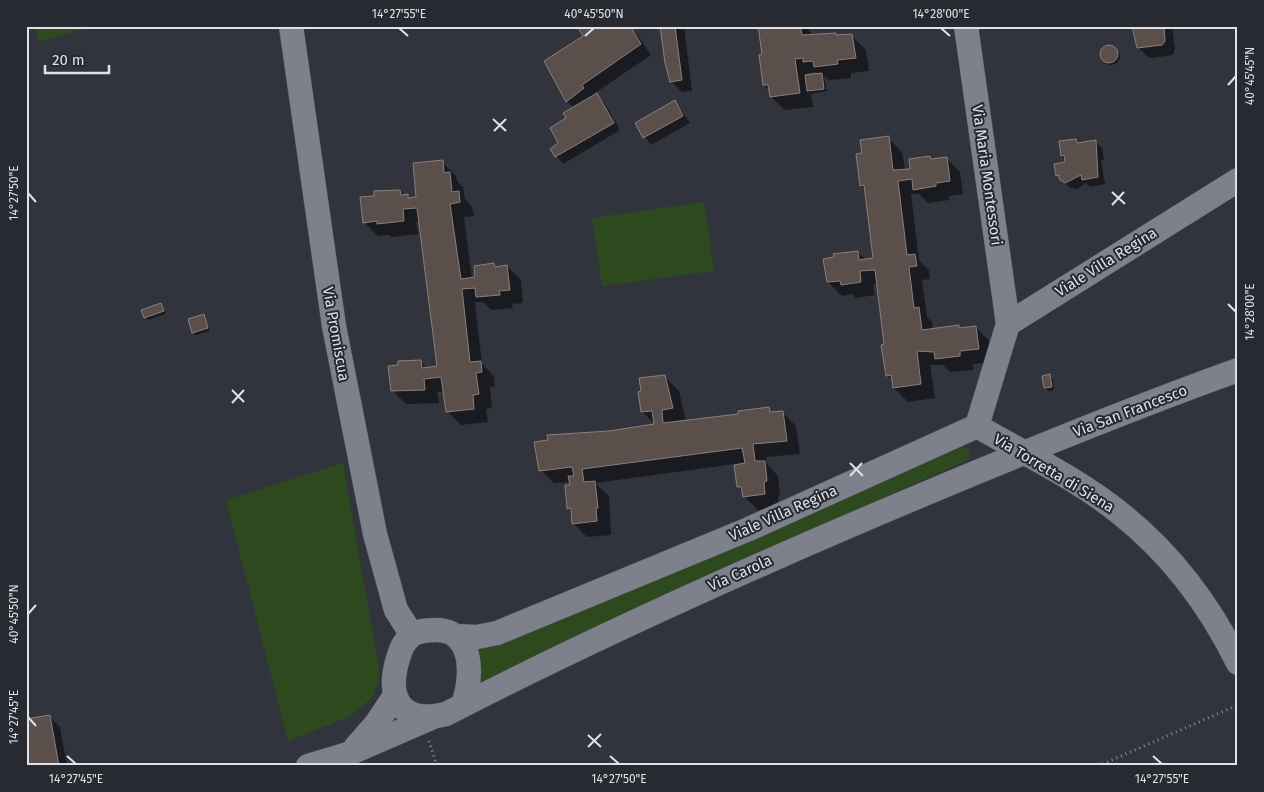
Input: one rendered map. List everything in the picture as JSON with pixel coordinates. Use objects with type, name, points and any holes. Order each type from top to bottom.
[{"type":"street","name":"Via Promiscua","points":[[291,26],[334,326],[375,534],[396,610],[412,635]]},
{"type":"street","name":"Via Maria Montessori","points":[[966,26],[1008,324]]},
{"type":"street","name":"Viale Villa Regina","points":[[1008,324],[1228,186]]},
{"type":"street","points":[[977,426],[1008,324]]},
{"type":"street","name":"Via San Francesco","points":[[1022,453],[1238,370]]},
{"type":"street","name":"Viale Villa Regina","points":[[458,636],[476,637],[497,633],[749,529],[977,426]]},
{"type":"street","name":"Via Torretta di Siena","points":[[977,426],[1066,477],[1121,513],[1169,559],[1202,601],[1238,663]]},
{"type":"street","name":"Via Carola","points":[[463,706],[654,612],[784,553],[1022,453]]},
{"type":"street","points":[[308,766],[348,754],[463,706],[468,689],[468,662],[464,646],[458,636],[446,630],[429,630],[412,635],[401,647],[393,676],[394,696],[376,724],[348,754]]},
{"type":"street","points":[[394,696],[408,713],[431,718]]},
{"type":"path","points":[[1098,766],[1238,705]]},
{"type":"green space","points":[[35,26],[94,26],[38,42]]},
{"type":"green space","points":[[704,202],[714,271],[602,286],[592,218]]},
{"type":"green space","points":[[958,445],[970,450],[969,459],[678,590],[480,687],[471,646]]},
{"type":"green space","points":[[343,463],[380,675],[373,697],[349,717],[288,741],[226,500]]},
{"type":"building","points":[[577,26],[624,28],[630,26],[641,44],[582,85],[584,88],[566,102],[544,61],[583,36]]},
{"type":"building","points":[[660,26],[675,26],[682,80],[670,82],[665,63]]},
{"type":"building","points":[[758,26],[800,26],[802,35],[852,34],[856,58],[837,60],[838,64],[814,67],[813,61],[803,62],[803,58],[795,59],[800,93],[770,97],[768,85],[763,85],[759,55],[762,54]]},
{"type":"building","points":[[1132,26],[1164,26],[1165,41],[1162,45],[1137,48]]},
{"type":"building","points":[[1109,45],[1115,48],[1118,54],[1115,60],[1109,63],[1103,60],[1100,54],[1103,48]]},
{"type":"building","points":[[822,73],[824,89],[807,91],[805,75]]},
{"type":"building","points":[[597,93],[614,123],[555,157],[550,149],[558,143],[550,128],[566,118],[563,113]]},
{"type":"building","points":[[675,100],[683,116],[643,138],[635,123]]},
{"type":"building","points":[[889,136],[893,170],[910,169],[909,159],[930,156],[931,159],[947,157],[950,181],[936,183],[936,186],[913,190],[912,179],[898,181],[907,255],[915,254],[917,266],[909,267],[914,308],[919,307],[922,330],[959,325],[959,328],[976,326],[979,349],[960,351],[960,356],[935,359],[934,352],[917,351],[921,384],[893,388],[891,375],[886,376],[881,345],[884,344],[875,270],[860,271],[861,282],[841,285],[840,281],[827,282],[823,259],[834,257],[833,254],[858,251],[859,260],[873,258],[864,185],[860,186],[856,154],[862,153],[860,140]]},
{"type":"building","points":[[1076,139],[1077,143],[1096,140],[1098,177],[1082,180],[1081,175],[1065,183],[1059,179],[1059,175],[1056,176],[1054,164],[1065,162],[1064,155],[1061,156],[1059,141]]},
{"type":"building","points":[[443,160],[444,173],[450,172],[452,192],[459,191],[460,202],[450,204],[461,279],[475,277],[474,266],[494,263],[495,267],[507,265],[510,290],[499,291],[500,295],[476,297],[475,288],[462,289],[470,362],[481,361],[482,372],[476,373],[479,394],[473,395],[474,409],[446,412],[441,377],[424,379],[425,390],[391,391],[388,366],[398,365],[398,361],[421,360],[422,368],[437,366],[417,208],[403,209],[404,221],[377,224],[377,221],[363,223],[360,197],[374,196],[374,191],[400,190],[401,195],[408,194],[408,198],[416,197],[413,163]]},
{"type":"building","points":[[161,303],[164,311],[144,318],[141,310]]},
{"type":"building","points":[[204,314],[208,328],[192,333],[188,319]]},
{"type":"building","points":[[1050,374],[1052,387],[1044,388],[1042,376]]},
{"type":"building","points":[[665,375],[673,408],[662,410],[663,423],[738,414],[738,411],[769,407],[770,412],[783,411],[787,441],[753,444],[755,461],[765,461],[767,481],[764,482],[765,494],[743,497],[741,487],[737,487],[734,465],[745,463],[742,448],[582,469],[584,482],[595,481],[598,508],[596,508],[597,521],[572,524],[571,508],[567,509],[565,485],[570,485],[568,476],[574,476],[572,467],[539,471],[534,442],[548,440],[547,435],[609,431],[654,424],[652,411],[641,412],[638,392],[641,391],[639,378]]},
{"type":"building","points":[[50,715],[59,766],[26,766],[26,719]]}]
